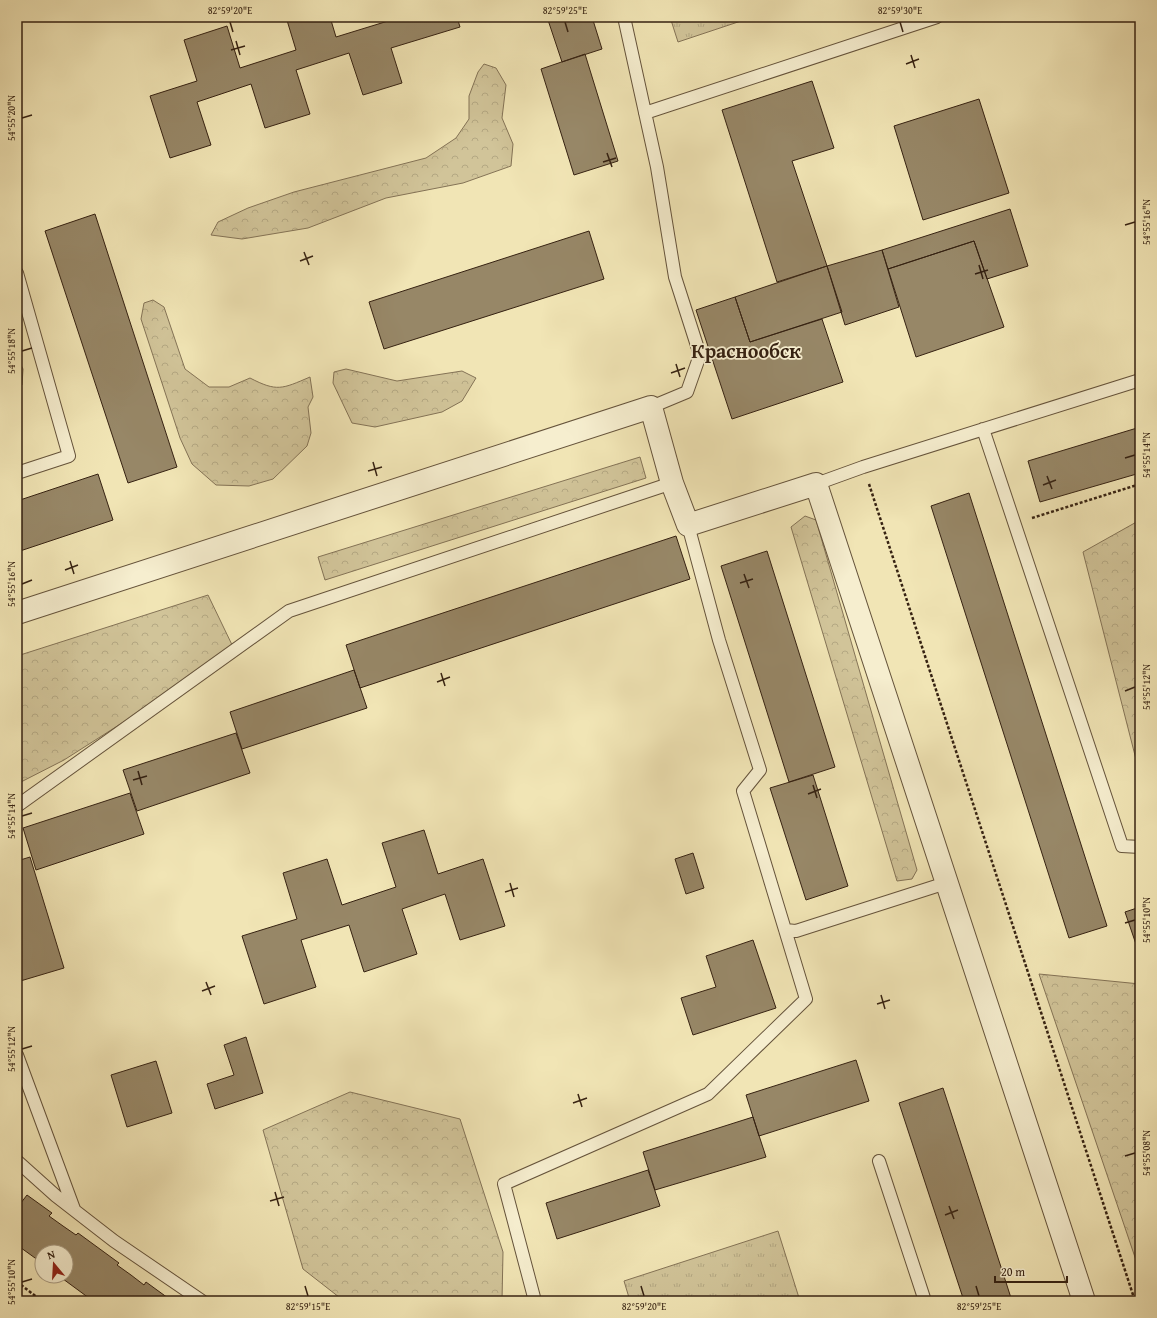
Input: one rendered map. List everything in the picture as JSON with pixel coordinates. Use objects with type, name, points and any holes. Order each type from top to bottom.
[{"type":"street","points":[[17,613],[652,407],[672,483],[688,526],[816,484],[1084,1301]]},
{"type":"lane","points":[[624,17],[656,167],[675,277],[700,355],[687,392],[652,407]]},
{"type":"lane","points":[[645,113],[937,17]]},
{"type":"lane","points":[[17,273],[69,456],[17,472]]},
{"type":"lane","points":[[816,484],[863,467],[1140,380]]},
{"type":"lane","points":[[983,429],[1122,846],[1140,847]]},
{"type":"lane","points":[[17,806],[289,611],[672,483]]},
{"type":"lane","points":[[535,1301],[504,1184],[708,1094],[806,999],[743,790],[760,770],[719,640],[688,526]]},
{"type":"lane","points":[[785,930],[796,931],[946,883]]},
{"type":"lane","points":[[17,1055],[74,1209]]},
{"type":"lane","points":[[17,1161],[56,1196],[114,1241],[202,1301]]},
{"type":"lane","points":[[879,1161],[925,1301]]},
{"type":"path","points":[[863,467],[1136,1301]]},
{"type":"path","points":[[1015,524],[1140,484]]},
{"type":"path","points":[[17,1282],[42,1301]]},
{"type":"green space","points":[[670,17],[753,17],[678,42]]},
{"type":"green space","points":[[484,64],[496,68],[506,85],[502,118],[513,144],[511,166],[463,183],[386,198],[308,228],[242,239],[211,235],[218,222],[248,208],[294,192],[426,158],[456,138],[469,119],[469,96],[478,72]]},
{"type":"green space","points":[[153,300],[164,307],[185,369],[209,387],[229,387],[250,378],[273,387],[280,387],[293,384],[310,377],[313,397],[308,407],[311,433],[307,446],[273,479],[249,486],[216,485],[192,464],[180,438],[141,319],[144,303]]},
{"type":"green space","points":[[17,357],[23,369],[22,385],[17,389]]},
{"type":"green space","points":[[346,369],[397,381],[462,371],[476,378],[462,401],[442,412],[375,427],[352,423],[333,383],[334,372]]},
{"type":"green space","points":[[640,457],[646,478],[325,580],[318,557]]},
{"type":"green space","points":[[805,516],[816,520],[917,870],[912,879],[897,881],[791,527]]},
{"type":"green space","points":[[1140,520],[1140,783],[1139,771],[1083,552]]},
{"type":"green space","points":[[208,595],[235,651],[64,760],[17,784],[17,656]]},
{"type":"green space","points":[[1039,974],[1140,984],[1140,1272]]},
{"type":"green space","points":[[350,1092],[460,1119],[503,1252],[502,1301],[344,1301],[303,1269],[263,1130]]},
{"type":"green space","points":[[778,1231],[800,1301],[630,1301],[624,1281]]},
{"type":"building","points":[[286,17],[330,17],[336,37],[401,17],[457,17],[460,27],[391,48],[402,83],[363,95],[349,53],[296,70],[310,114],[265,128],[251,84],[197,102],[211,145],[170,158],[150,96],[197,81],[184,40],[227,26],[240,68],[296,50]]},
{"type":"building","points":[[547,17],[592,17],[602,49],[562,62]]},
{"type":"building","points":[[585,54],[618,161],[574,175],[541,69]]},
{"type":"building","points":[[812,81],[834,148],[792,161],[827,266],[777,282],[722,110]]},
{"type":"building","points":[[979,99],[1009,193],[923,220],[894,126]]},
{"type":"building","points":[[1010,209],[1028,266],[987,279],[974,241],[888,269],[882,250]]},
{"type":"building","points":[[95,214],[177,467],[128,483],[45,231]]},
{"type":"building","points":[[589,231],[604,279],[384,349],[369,302]]},
{"type":"building","points":[[974,241],[1004,327],[916,357],[888,269]]},
{"type":"building","points":[[882,250],[899,307],[845,325],[827,266]]},
{"type":"building","points":[[827,266],[842,312],[750,342],[735,297]]},
{"type":"building","points":[[735,297],[750,342],[822,319],[843,382],[732,419],[696,310]]},
{"type":"building","points":[[1137,428],[1140,437],[1140,473],[1040,502],[1028,461]]},
{"type":"building","points":[[98,474],[113,520],[17,552],[17,501]]},
{"type":"building","points":[[969,493],[1107,926],[1069,938],[931,506]]},
{"type":"building","points":[[676,536],[690,579],[360,688],[346,645]]},
{"type":"building","points":[[767,551],[835,767],[789,782],[721,566]]},
{"type":"building","points":[[354,670],[367,708],[242,749],[230,712]]},
{"type":"building","points":[[236,733],[250,773],[137,811],[123,770]]},
{"type":"building","points":[[813,775],[848,886],[806,900],[770,788]]},
{"type":"building","points":[[130,793],[144,834],[36,870],[23,828]]},
{"type":"building","points":[[424,830],[438,874],[483,859],[505,926],[460,940],[445,894],[402,909],[417,954],[364,972],[349,925],[301,940],[316,987],[264,1004],[242,936],[297,919],[283,873],[327,859],[342,905],[396,887],[382,843]]},
{"type":"building","points":[[693,853],[704,888],[686,894],[675,859]]},
{"type":"building","points":[[30,857],[64,968],[17,982],[17,861]]},
{"type":"building","points":[[1140,907],[1140,953],[1139,953],[1125,912]]},
{"type":"building","points":[[753,940],[776,1008],[693,1035],[681,998],[716,987],[706,956]]},
{"type":"building","points":[[246,1037],[263,1093],[215,1109],[207,1084],[234,1075],[224,1045]]},
{"type":"building","points":[[856,1060],[869,1101],[759,1136],[746,1095]]},
{"type":"building","points":[[156,1061],[172,1113],[127,1127],[111,1075]]},
{"type":"building","points":[[943,1088],[1012,1301],[964,1301],[899,1103]]},
{"type":"building","points":[[753,1117],[766,1157],[655,1190],[643,1152]]},
{"type":"building","points":[[648,1170],[660,1206],[557,1239],[546,1203]]},
{"type":"building","points":[[27,1195],[52,1213],[49,1216],[76,1235],[78,1233],[119,1263],[117,1265],[144,1285],[146,1282],[168,1298],[166,1301],[93,1301],[70,1284],[74,1284],[74,1244],[34,1244],[34,1257],[17,1245],[17,1208]]},
{"type":"district","name":"Краснообск","points":[[746,350]]}]
